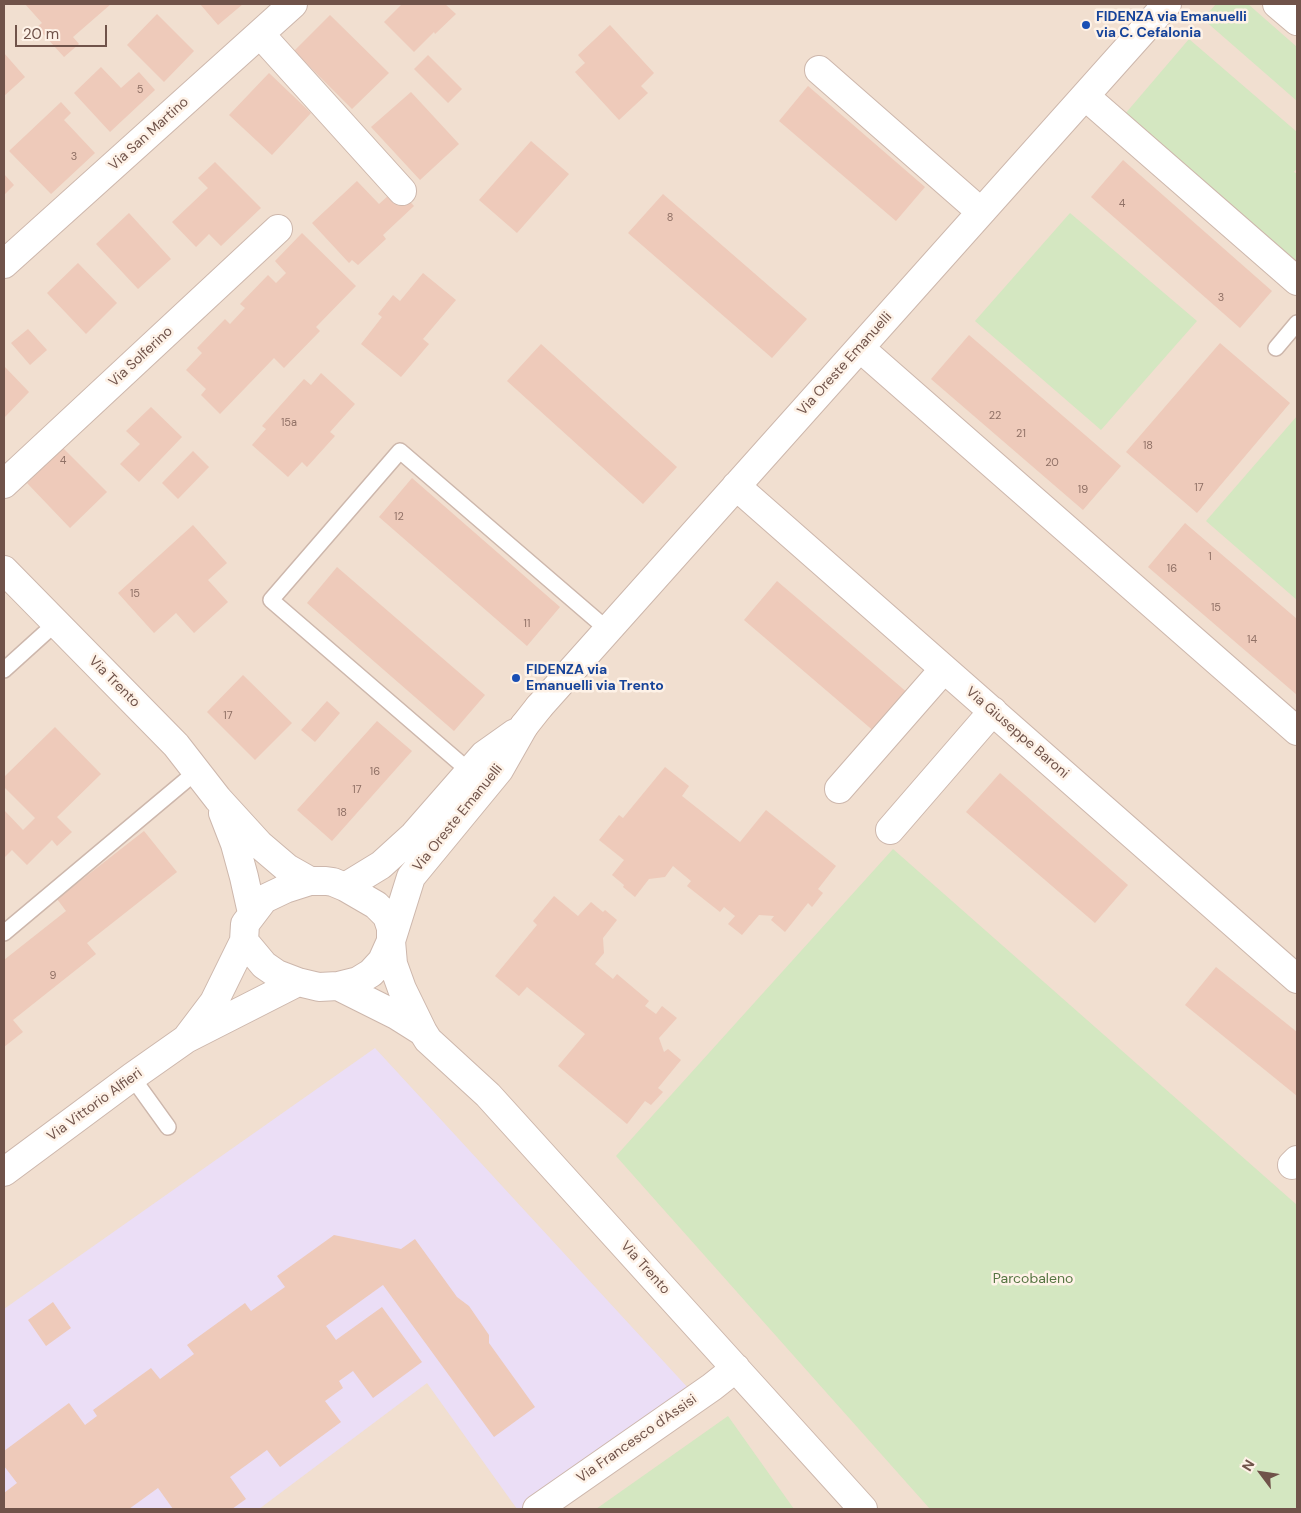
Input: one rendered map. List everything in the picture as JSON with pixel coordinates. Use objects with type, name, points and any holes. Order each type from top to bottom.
[{"type":"street","name":"Via San Martino","points":[[4,264],[293,4]]},
{"type":"street","name":"Via Oreste Emanuelli","points":[[345,887],[381,865],[477,778],[499,770],[532,717],[1167,4]]},
{"type":"street","points":[[1277,4],[1297,21]]},
{"type":"street","points":[[260,34],[402,191]]},
{"type":"street","points":[[819,70],[981,212]]},
{"type":"street","points":[[1085,96],[1297,281]]},
{"type":"street","name":"Via Solferino","points":[[4,484],[278,229]]},
{"type":"street","points":[[860,348],[1297,731]]},
{"type":"street","name":"Via Giuseppe Baroni","points":[[736,486],[1297,979]]},
{"type":"street","name":"Via Trento","points":[[4,570],[176,745],[198,771],[218,800]]},
{"type":"street","points":[[839,789],[944,669]]},
{"type":"street","points":[[890,830],[992,711]]},
{"type":"street","name":"Via Oreste Emanuelli","points":[[390,941],[411,877],[477,778]]},
{"type":"street","points":[[218,800],[260,845],[287,868],[310,881]]},
{"type":"street","points":[[218,800],[235,844],[252,913]]},
{"type":"street","points":[[186,1039],[214,1002],[244,941],[245,924],[252,913],[264,899],[310,881],[333,882],[345,887],[370,901],[388,916],[394,964],[402,989],[423,1032]]},
{"type":"street","points":[[244,941],[264,965],[277,974],[319,987],[338,986],[358,981],[371,973],[382,961],[390,941]]},
{"type":"street","points":[[186,1039],[298,982]]},
{"type":"street","points":[[338,986],[390,1012],[423,1032]]},
{"type":"street","name":"Via Trento","points":[[423,1032],[428,1040],[488,1095],[863,1509]]},
{"type":"street","name":"Via Vittorio Alfieri","points":[[4,1172],[132,1076],[186,1039]]},
{"type":"street","name":"Via Francesco d'Assisi","points":[[537,1509],[712,1387],[736,1368]]},
{"type":"lane","points":[[1276,348],[1297,323]]},
{"type":"lane","points":[[477,778],[271,600],[400,451],[608,630]]},
{"type":"lane","points":[[4,670],[56,623]]},
{"type":"lane","points":[[4,933],[198,771]]},
{"type":"lane","points":[[132,1076],[168,1127]]},
{"type":"shaded area","points":[[4,4],[1297,4],[1297,1509],[4,1509]]},
{"type":"shaded area","points":[[375,1048],[689,1389],[521,1509],[517,1509],[427,1383],[259,1509],[4,1509],[4,1309]]},
{"type":"green space","points":[[1216,4],[1248,4],[1297,47],[1297,101],[1203,19]]},
{"type":"green space","points":[[1189,39],[1297,132],[1297,168],[1294,172],[1297,174],[1297,265],[1125,114]]},
{"type":"green space","points":[[1070,213],[1197,321],[1101,430],[975,321]]},
{"type":"green space","points":[[1297,416],[1297,600],[1206,521]]},
{"type":"green space","name":"Parcobaleno","points":[[893,849],[1297,1205],[1297,1509],[930,1509],[616,1156]]},
{"type":"green space","points":[[728,1416],[794,1509],[596,1509]]},
{"type":"building","points":[[25,4],[111,4],[73,37],[79,44],[64,57],[37,27],[42,23]]},
{"type":"building","points":[[200,4],[243,4],[218,25]]},
{"type":"building","points":[[402,4],[445,4],[456,14],[414,52],[384,22]]},
{"type":"building","points":[[157,14],[194,51],[164,82],[127,45]]},
{"type":"building","points":[[330,15],[389,73],[352,109],[294,51]]},
{"type":"building","points":[[610,25],[654,73],[641,86],[648,93],[619,120],[575,72],[585,63],[578,55]]},
{"type":"building","points":[[4,53],[25,77],[4,96]]},
{"type":"building","points":[[428,55],[462,89],[448,103],[414,69]]},
{"type":"building","points":[[101,67],[121,88],[139,72],[155,90],[110,132],[74,93]]},
{"type":"building","points":[[269,73],[311,113],[272,155],[229,115]]},
{"type":"building","points":[[808,86],[925,187],[896,221],[779,121]]},
{"type":"building","points":[[411,92],[459,144],[420,180],[371,127]]},
{"type":"building","points":[[61,102],[71,113],[64,120],[95,153],[51,194],[9,151]]},
{"type":"building","points":[[531,141],[569,174],[517,233],[479,200]]},
{"type":"building","points":[[1123,160],[1272,291],[1240,328],[1091,197]]},
{"type":"building","points":[[215,162],[261,208],[221,246],[209,234],[196,247],[172,222],[208,188],[198,178]]},
{"type":"building","points":[[4,174],[14,185],[4,195]]},
{"type":"building","points":[[357,181],[379,204],[397,188],[414,206],[383,235],[386,239],[358,265],[352,260],[349,263],[312,223]]},
{"type":"building","points":[[663,194],[807,319],[772,358],[628,233]]},
{"type":"building","points":[[129,213],[171,259],[138,289],[96,244]]},
{"type":"building","points":[[302,233],[356,286],[316,327],[320,331],[284,368],[274,358],[220,414],[201,395],[206,389],[186,370],[202,353],[197,348],[225,319],[230,324],[245,308],[240,304],[268,275],[276,283],[286,273],[275,261]]},
{"type":"building","points":[[78,263],[117,303],[86,334],[47,293]]},
{"type":"building","points":[[423,273],[456,300],[423,339],[429,344],[401,377],[361,344],[382,317],[378,314],[393,295],[400,301]]},
{"type":"building","points":[[28,329],[47,350],[30,365],[11,343]]},
{"type":"building","points":[[969,335],[1121,466],[1083,510],[931,379]]},
{"type":"building","points":[[1220,343],[1290,403],[1197,513],[1126,452]]},
{"type":"building","points":[[541,344],[677,467],[643,504],[507,381]]},
{"type":"building","points":[[4,366],[29,392],[4,418]]},
{"type":"building","points":[[321,373],[355,404],[330,432],[335,436],[307,467],[302,462],[288,477],[252,445],[266,429],[262,426],[304,379],[311,385]]},
{"type":"building","points":[[151,407],[182,437],[139,482],[120,464],[140,444],[126,431]]},
{"type":"building","points":[[63,448],[107,492],[70,528],[27,483]]},
{"type":"building","points":[[193,451],[209,467],[178,499],[162,483]]},
{"type":"building","points":[[412,478],[560,607],[527,646],[379,517]]},
{"type":"building","points":[[1185,523],[1297,619],[1297,695],[1148,567]]},
{"type":"building","points":[[193,525],[227,563],[208,580],[228,602],[194,633],[176,613],[154,633],[118,593]]},
{"type":"building","points":[[337,567],[485,695],[454,731],[307,603]]},
{"type":"building","points":[[777,581],[909,694],[876,733],[744,620]]},
{"type":"building","points":[[243,675],[292,723],[255,760],[207,712]]},
{"type":"building","points":[[327,701],[340,713],[315,742],[301,730]]},
{"type":"building","points":[[377,721],[412,751],[332,841],[297,810]]},
{"type":"building","points":[[55,727],[101,774],[57,817],[72,832],[57,846],[52,840],[27,865],[12,850],[4,858],[4,810],[23,830],[35,818],[4,787],[4,777]]},
{"type":"building","points":[[665,767],[689,786],[682,796],[740,842],[766,810],[836,866],[818,889],[823,893],[812,907],[808,903],[785,932],[771,920],[774,916],[759,915],[742,935],[728,924],[735,916],[724,907],[720,912],[687,886],[691,881],[673,866],[665,877],[649,879],[635,897],[612,875],[624,860],[599,840],[619,815],[623,818]]},
{"type":"building","points":[[1000,773],[1128,885],[1095,923],[966,812]]},
{"type":"building","points":[[144,831],[177,872],[87,943],[96,954],[13,1020],[23,1032],[4,1047],[4,960],[66,911],[57,899]]},
{"type":"building","points":[[554,896],[578,916],[591,902],[617,920],[603,938],[604,953],[595,964],[613,979],[617,974],[649,1001],[645,1006],[656,1014],[662,1006],[677,1018],[659,1038],[664,1052],[668,1049],[681,1060],[658,1088],[663,1092],[651,1105],[645,1101],[627,1124],[558,1066],[585,1034],[527,987],[519,996],[495,976],[537,925],[533,921]]},
{"type":"building","points":[[1216,967],[1297,1032],[1297,1096],[1185,1005]]},
{"type":"building","points":[[334,1235],[401,1249],[415,1239],[457,1297],[469,1306],[489,1335],[489,1343],[535,1407],[494,1437],[383,1285],[326,1326],[336,1340],[382,1307],[422,1362],[373,1398],[353,1371],[339,1381],[343,1388],[325,1401],[341,1422],[280,1467],[267,1450],[230,1477],[246,1499],[232,1509],[173,1509],[158,1488],[129,1509],[4,1509],[4,1493],[17,1483],[4,1466],[4,1451],[69,1403],[85,1425],[97,1416],[93,1410],[151,1368],[160,1379],[194,1354],[187,1345],[245,1303],[251,1311],[285,1287],[277,1276]]},
{"type":"building","points":[[53,1302],[71,1328],[46,1346],[28,1320]]},
{"type":"place","name":"FIDENZA via Emanuelli via C. Cefalonia","points":[[1086,25]]},
{"type":"place","name":"FIDENZA via Emanuelli via Trento","points":[[516,678]]}]
